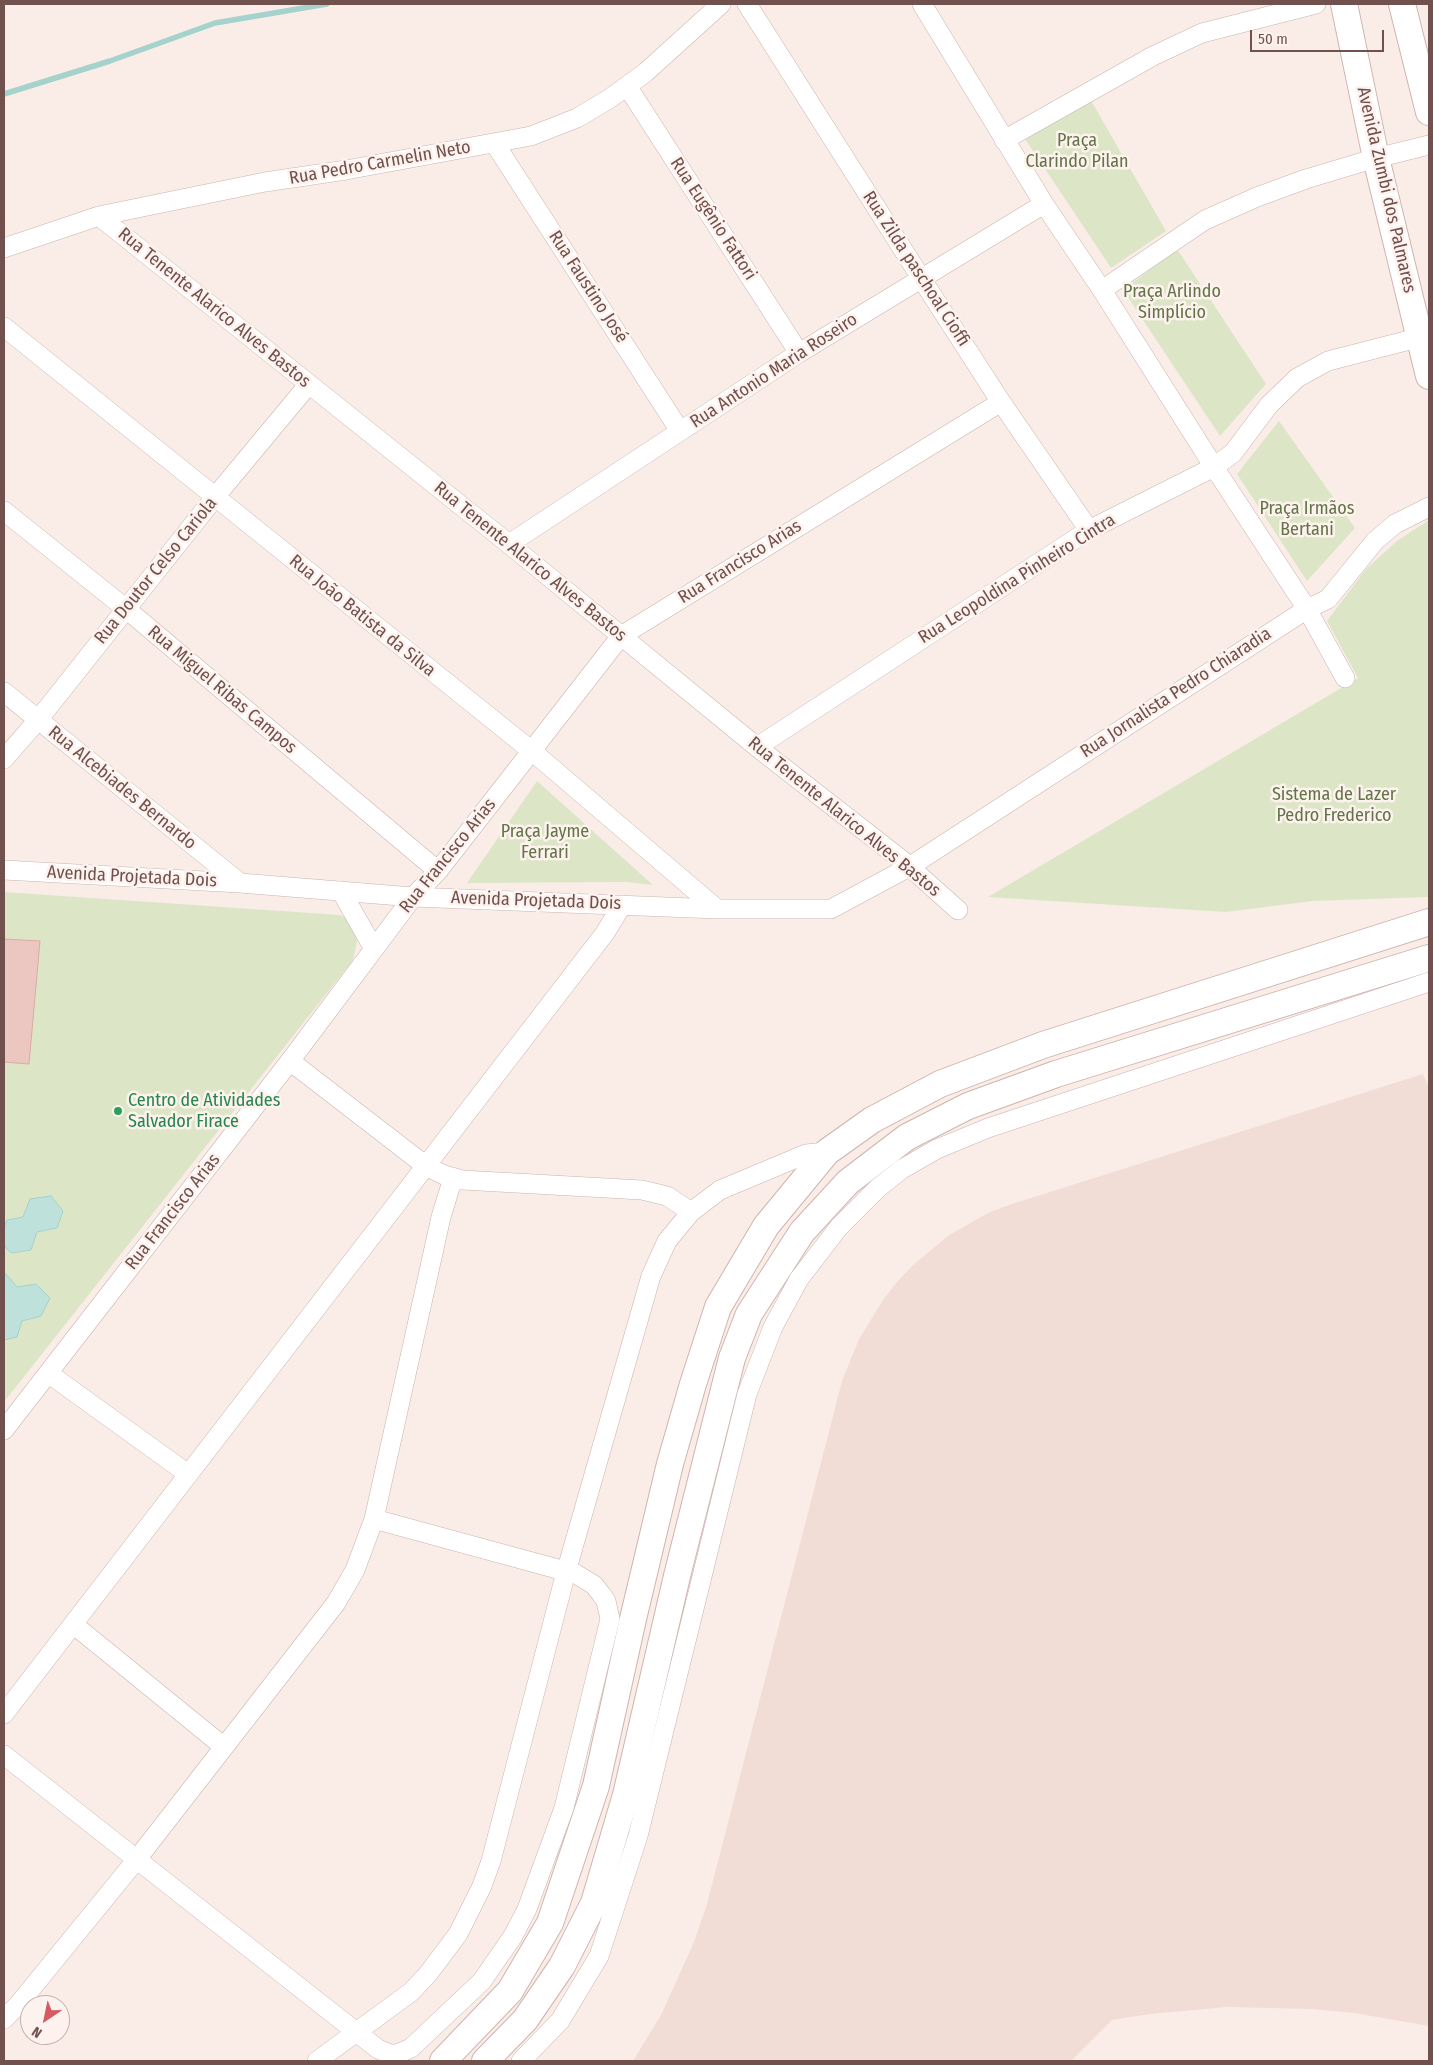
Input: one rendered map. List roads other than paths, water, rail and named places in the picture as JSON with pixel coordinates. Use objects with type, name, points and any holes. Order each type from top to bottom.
[{"type":"main road","name":"Avenida Zumbi dos Palmares","points":[[1344,4],[1376,158],[1425,336],[1429,376]]},
{"type":"main road","points":[[1402,4],[1429,112]]},
{"type":"main road","points":[[444,2061],[510,1991],[550,1923],[596,1786],[670,1464],[692,1384],[718,1307],[766,1226],[827,1152],[872,1120],[940,1084],[1043,1045],[1429,922]]},
{"type":"main road","points":[[486,2061],[525,2020],[562,1966],[594,1903],[626,1795],[677,1576],[732,1358],[749,1314],[802,1232],[855,1176],[907,1137],[968,1106],[1056,1074],[1429,958]]},
{"type":"street","name":"Rua Pedro Carmelin Neto","points":[[4,248],[99,216],[265,182],[495,144],[531,136],[577,118],[610,99],[646,72],[720,4]]},
{"type":"street","name":"Rua Zilda paschoal Cioffi","points":[[747,4],[1001,402],[1089,530]]},
{"type":"street","points":[[922,4],[1044,204],[1102,290],[1307,609],[1345,678]]},
{"type":"street","points":[[1004,140],[1153,56],[1202,32],[1316,4]]},
{"type":"street","name":"Rua Eugênio Fattori","points":[[627,86],[798,353]]},
{"type":"street","name":"Rua Faustino José","points":[[495,144],[680,431]]},
{"type":"street","points":[[1102,290],[1205,220],[1306,179],[1376,158],[1429,145]]},
{"type":"street","name":"Rua Antonio Maria Roseiro","points":[[509,544],[798,353],[1044,204]]},
{"type":"street","name":"Rua Tenente Alarico Alves Bastos","points":[[99,216],[509,544],[757,747],[910,867],[958,910]]},
{"type":"street","name":"Rua João Batista da Silva","points":[[4,327],[533,752],[717,909]]},
{"type":"street","name":"Rua Leopoldina Pinheiro Cintra","points":[[757,747],[1089,530],[1214,467],[1233,453],[1269,405],[1297,378],[1328,361],[1425,336]]},
{"type":"street","name":"Rua Doutor Celso Cariola","points":[[4,759],[38,720],[214,497],[309,384]]},
{"type":"street","name":"Rua Francisco Arias","points":[[4,1430],[290,1061],[413,897],[438,871],[533,752],[621,636],[1001,402]]},
{"type":"street","name":"Rua Jornalista Pedro Chiaradia","points":[[910,867],[1307,609],[1328,599],[1375,541],[1395,524],[1429,506]]},
{"type":"street","name":"Rua Miguel Ribas Campos","points":[[4,511],[125,608],[438,871]]},
{"type":"street","name":"Rua Alcebiades Bernardo","points":[[4,692],[240,883]]},
{"type":"street","name":"Avenida Projetada Dois","points":[[4,870],[240,883],[413,897],[717,909],[831,909],[910,867]]},
{"type":"street","points":[[341,891],[374,949]]},
{"type":"street","points":[[4,1714],[605,933],[622,905]]},
{"type":"street","points":[[521,2061],[560,2021],[599,1956],[638,1836],[747,1394],[773,1327],[800,1279],[839,1227],[878,1188],[902,1169],[954,1142],[988,1128],[1429,982]]},
{"type":"street","points":[[290,1061],[426,1166],[453,1178],[642,1190],[667,1196],[692,1212]]},
{"type":"street","points":[[317,2061],[411,1992],[428,1974],[458,1934],[474,1903],[491,1861],[566,1572],[651,1276],[668,1241],[692,1212],[720,1190],[806,1154],[827,1152]]},
{"type":"street","points":[[4,2019],[18,2005],[137,1859],[336,1603],[355,1570],[374,1519],[441,1217],[453,1178]]},
{"type":"street","points":[[48,1373],[188,1474]]},
{"type":"street","points":[[4,1755],[356,2033],[384,2052],[397,2054],[411,2048],[482,1981],[513,1936],[527,1908],[564,1808],[610,1619],[609,1610],[602,1594],[586,1579],[374,1519]]},
{"type":"street","points":[[594,1684],[622,1633],[633,1619]]},
{"type":"street","points":[[73,1624],[224,1747]]},
{"type":"street","points":[[564,1808],[565,1840],[571,1862]]},
{"type":"water","points":[[51,1196],[63,1211],[57,1228],[37,1232],[31,1250],[11,1253],[4,1246],[4,1228],[7,1220],[23,1217],[30,1199]]},
{"type":"water","points":[[6,1274],[17,1287],[36,1284],[50,1298],[41,1316],[22,1321],[17,1337],[4,1340],[4,1275]]},
{"type":"waterway","points":[[4,94],[110,61],[215,23],[327,4]]},
{"type":"place","name":"Centro de Atividades Salvador Firace","points":[[118,1111]]},
{"type":"park label","name":"Praça Clarindo Pilan","points":[[1077,151]]},
{"type":"park label","name":"Praça Arlindo Simplício","points":[[1172,302]]},
{"type":"park label","name":"Praça Irmãos Bertani","points":[[1307,519]]},
{"type":"park label","name":"Sistema de Lazer Pedro Frederico","points":[[1334,805]]},
{"type":"park label","name":"Praça Jayme Ferrari","points":[[545,842]]}]
